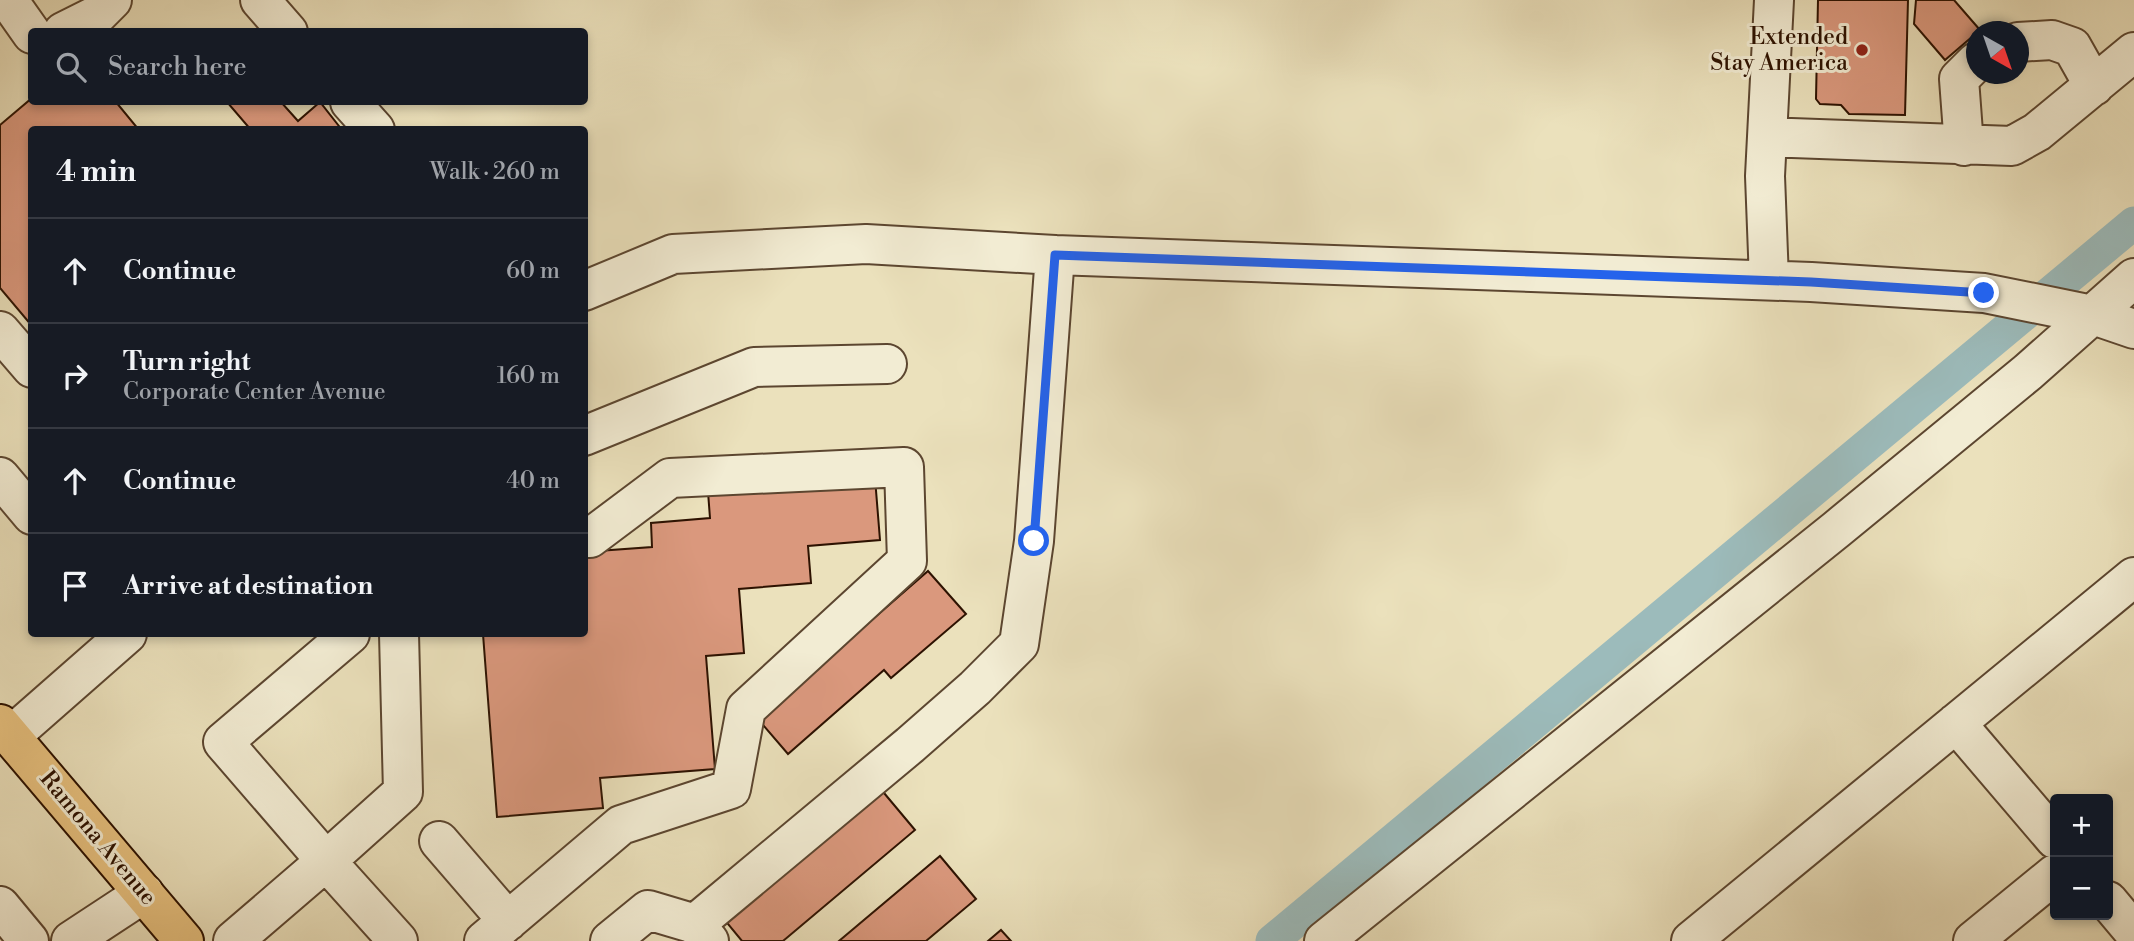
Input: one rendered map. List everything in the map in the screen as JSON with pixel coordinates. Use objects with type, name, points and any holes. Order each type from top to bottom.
[{"type":"main road","name":"Ramona Avenue","points":[[4,725],[184,941]]},
{"type":"street","points":[[8,0],[28,28]]},
{"type":"street","points":[[38,28],[40,0]]},
{"type":"street","points":[[72,28],[97,15],[113,0]]},
{"type":"street","points":[[260,0],[284,28]]},
{"type":"street","points":[[1769,280],[1765,176],[1774,0]]},
{"type":"street","points":[[2029,41],[2052,40],[2072,47],[2094,86]]},
{"type":"street","points":[[1767,138],[2012,146],[2037,132],[2134,52]]},
{"type":"street","points":[[1964,146],[1959,79],[1966,72]]},
{"type":"street","points":[[353,105],[371,126]]},
{"type":"street","points":[[588,289],[673,254],[866,244],[1055,255],[1769,280],[1984,293],[2093,315],[2134,329]]},
{"type":"street","points":[[610,941],[649,910],[702,933],[975,688],[1018,644],[1034,541],[1055,255]]},
{"type":"street","points":[[1324,941],[1816,547],[2134,278]]},
{"type":"street","points":[[0,331],[28,363]]},
{"type":"street","points":[[588,434],[754,367],[887,364]]},
{"type":"street","points":[[439,841],[496,931],[621,825],[731,789],[746,709],[907,561],[904,467],[670,478],[588,538]]},
{"type":"street","points":[[0,477],[28,510]]},
{"type":"street","points":[[1691,941],[2134,577]]},
{"type":"street","points":[[4,725],[123,637]]},
{"type":"street","points":[[346,637],[223,742],[398,941]]},
{"type":"street","points":[[233,941],[403,792],[399,637]]},
{"type":"street","points":[[1956,723],[2050,833]]},
{"type":"street","points":[[1973,941],[2050,878]]},
{"type":"street","points":[[71,941],[144,893]]},
{"type":"street","points":[[0,906],[29,941]]},
{"type":"building","name":"Extended Stay America","points":[[1818,0],[1908,0],[1905,115],[1849,114],[1841,105],[1820,104],[1816,99]]},
{"type":"building","name":"Extended Stay America","points":[[1916,0],[1954,0],[1972,21],[1966,21],[1966,42],[1945,60],[1914,24]]},
{"type":"building","points":[[28,101],[28,105],[118,105],[136,126],[28,126],[28,321],[0,288],[0,125]]},
{"type":"building","points":[[230,105],[284,105],[298,121],[317,105],[322,105],[339,126],[248,126]]},
{"type":"building","points":[[875,478],[880,540],[808,546],[811,583],[739,589],[744,653],[706,656],[715,769],[600,778],[603,808],[497,817],[483,637],[588,637],[588,552],[652,547],[651,523],[710,518],[708,492]]},
{"type":"building","points":[[928,571],[966,614],[891,678],[884,670],[788,754],[758,719]]},
{"type":"building","points":[[879,787],[915,830],[783,941],[742,941],[723,918]]},
{"type":"building","points":[[940,856],[976,899],[926,941],[839,941]]},
{"type":"building","points":[[1001,930],[1011,941],[988,941]]},
{"type":"waterway","points":[[1272,941],[2134,223]]},
{"type":"place","name":"Extended Stay America","points":[[1862,50]]},
{"type":"route","points":[[1034,541],[1055,255],[1811,282],[1984,293]]}]
